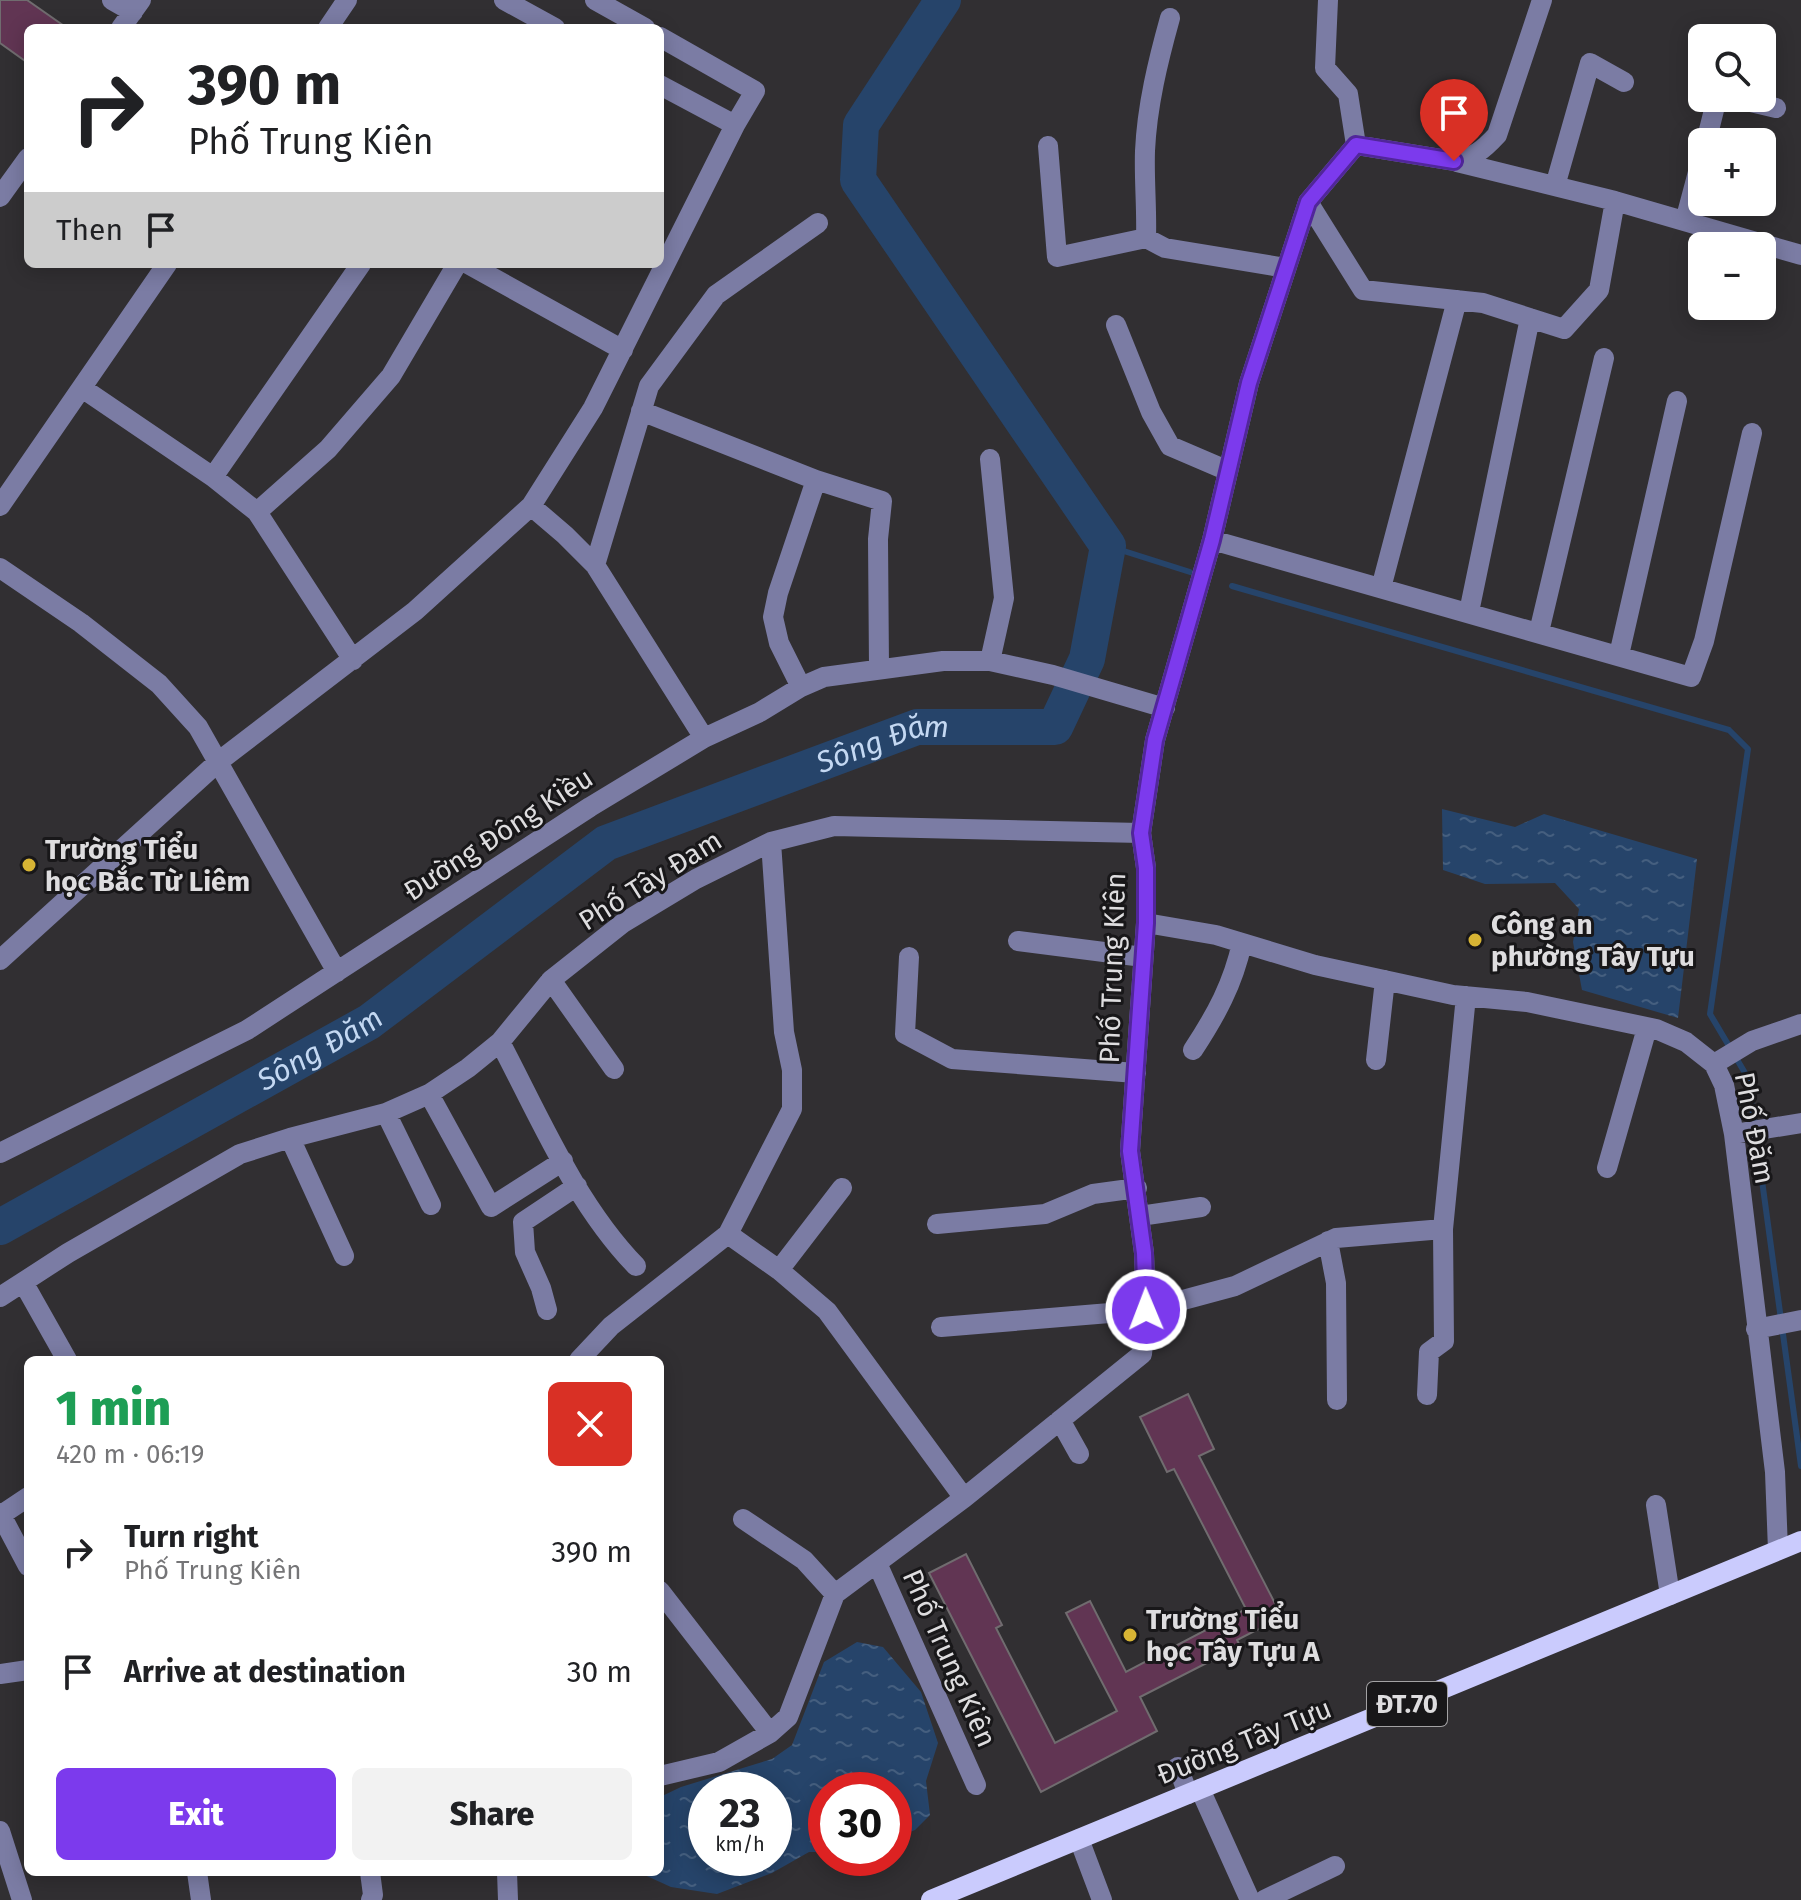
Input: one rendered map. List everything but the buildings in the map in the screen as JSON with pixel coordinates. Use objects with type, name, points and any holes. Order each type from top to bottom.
[{"type":"main road","name":"Đường Tây Tựu","points":[[931,1900],[1801,1541]]},
{"type":"street","points":[[112,0],[132,13]]},
{"type":"street","points":[[331,24],[347,0]]},
{"type":"street","points":[[504,0],[548,24]]},
{"type":"street","points":[[595,0],[638,24]]},
{"type":"street","points":[[1328,0],[1325,68],[1348,94],[1356,145],[1454,161],[1615,201],[1801,255]]},
{"type":"street","points":[[1454,161],[1469,158],[1485,149],[1497,135],[1542,0]]},
{"type":"street","points":[[1146,238],[1148,194],[1145,152],[1151,96],[1170,18]]},
{"type":"street","points":[[664,39],[755,91],[664,268]]},
{"type":"street","points":[[1555,186],[1590,63],[1624,82]]},
{"type":"street","points":[[664,87],[735,125]]},
{"type":"street","name":"Phố Trung Kiên","points":[[976,1785],[877,1563],[964,1498],[1142,1354],[1146,1310],[1144,1253],[1130,1151],[1146,923],[1146,868],[1141,833],[1155,740],[1195,601],[1249,383],[1308,202],[1356,145]]},
{"type":"street","points":[[1048,146],[1057,257],[1146,238],[1165,248],[1286,268]]},
{"type":"street","points":[[0,197],[24,164]]},
{"type":"street","points":[[1308,202],[1363,290],[1483,303],[1564,329],[1599,290],[1615,201]]},
{"type":"street","points":[[1685,221],[1688,210]]},
{"type":"street","points":[[595,565],[649,386],[716,295],[818,223]]},
{"type":"street","points":[[0,506],[164,268]]},
{"type":"street","points":[[213,477],[358,268]]},
{"type":"street","points":[[257,512],[328,449],[391,376],[455,268]]},
{"type":"street","points":[[475,268],[623,350]]},
{"type":"street","points":[[0,960],[218,762],[415,611],[531,506],[593,408],[664,268]]},
{"type":"street","points":[[1381,588],[1457,300]]},
{"type":"street","points":[[1469,612],[1530,318]]},
{"type":"street","points":[[1116,325],[1151,412],[1170,446],[1226,470]]},
{"type":"street","points":[[1539,632],[1604,358]]},
{"type":"street","points":[[82,388],[213,477],[257,512],[353,660]]},
{"type":"street","points":[[1619,655],[1677,401]]},
{"type":"street","points":[[641,411],[816,480],[882,501],[878,539],[879,668]]},
{"type":"street","points":[[1210,544],[1469,612],[1689,677],[1693,676],[1704,641],[1752,433]]},
{"type":"street","points":[[990,459],[1004,598],[990,661]]},
{"type":"street","points":[[801,687],[779,643],[773,617],[778,593],[816,480]]},
{"type":"street","points":[[531,506],[595,565],[704,738]]},
{"type":"street","points":[[0,568],[81,623],[159,684],[198,727],[337,972]]},
{"type":"street","name":"Đường Đông Kiều","points":[[0,1153],[247,1030],[590,807],[704,738],[824,677],[943,661],[990,661],[1053,675],[1165,708]]},
{"type":"street","name":"Phố Tây Đam","points":[[0,1297],[68,1253],[240,1154],[386,1113],[429,1094],[500,1042],[551,980],[623,923],[696,879],[771,842],[834,826],[1141,833]]},
{"type":"street","points":[[583,1356],[611,1326],[728,1234],[792,1109],[792,1070],[784,1032],[771,842]]},
{"type":"street","name":"Phố Đăm","points":[[1146,923],[1216,935],[1315,965],[1385,980],[1466,996],[1527,1002],[1647,1028],[1686,1042],[1717,1061],[1737,1134],[1775,1472],[1778,1550]]},
{"type":"street","points":[[1018,941],[1143,957]]},
{"type":"street","points":[[1193,1050],[1222,1004],[1242,943]]},
{"type":"street","points":[[909,957],[905,1034],[917,1042],[952,1059],[1136,1073]]},
{"type":"street","points":[[551,980],[614,1069]]},
{"type":"street","points":[[1376,1060],[1385,980]]},
{"type":"street","points":[[1427,1395],[1429,1352],[1444,1341],[1443,1229],[1466,996]]},
{"type":"street","points":[[1717,1061],[1752,1041],[1801,1024]]},
{"type":"street","points":[[1607,1168],[1647,1028]]},
{"type":"street","points":[[500,1042],[577,1186],[618,1247],[636,1266]]},
{"type":"street","points":[[429,1094],[491,1207],[563,1161]]},
{"type":"street","points":[[386,1113],[431,1205]]},
{"type":"street","points":[[1737,1134],[1793,1125]]},
{"type":"street","points":[[290,1138],[344,1256]]},
{"type":"street","points":[[547,1310],[525,1252],[523,1222],[577,1186]]},
{"type":"street","points":[[779,1270],[842,1188]]},
{"type":"street","points":[[937,1224],[1045,1214],[1093,1194],[1137,1188]]},
{"type":"street","points":[[1140,1216],[1201,1207]]},
{"type":"street","points":[[941,1327],[1146,1310],[1235,1286],[1336,1238],[1443,1229]]},
{"type":"street","points":[[728,1234],[779,1270],[827,1311],[964,1498]]},
{"type":"street","points":[[1328,1241],[1336,1283],[1337,1400]]},
{"type":"street","points":[[23,1282],[65,1356]]},
{"type":"street","points":[[1759,1329],[1801,1320]]},
{"type":"street","points":[[1060,1420],[1079,1454]]},
{"type":"street","points":[[24,1500],[1,1514],[24,1558]]},
{"type":"street","points":[[1656,1505],[1670,1595]]},
{"type":"street","points":[[743,1519],[804,1560],[835,1594]]},
{"type":"street","points":[[664,1775],[719,1762],[770,1733],[788,1717],[835,1594],[877,1563]]},
{"type":"street","points":[[664,1596],[770,1733]]},
{"type":"street","points":[[0,1674],[24,1671]]},
{"type":"street","points":[[1178,1767],[1250,1900]]},
{"type":"street","points":[[0,1831],[22,1900]]},
{"type":"street","points":[[1079,1839],[1102,1900]]},
{"type":"street","points":[[1264,1900],[1335,1866]]},
{"type":"street","points":[[198,1876],[201,1900]]},
{"type":"street","points":[[371,1876],[371,1900]]},
{"type":"street","points":[[507,1876],[508,1900]]},
{"type":"water","points":[[1442,809],[1515,827],[1544,814],[1697,859],[1678,1018],[1582,990],[1573,942],[1579,909],[1555,883],[1485,884],[1443,870]]},
{"type":"water","points":[[857,1642],[883,1647],[921,1692],[938,1743],[926,1781],[930,1815],[912,1831],[912,1772],[808,1772],[808,1853],[792,1862],[792,1772],[730,1772],[772,1759],[792,1745],[824,1662]]},
{"type":"water","points":[[688,1785],[688,1876],[764,1876],[717,1894],[671,1887],[647,1876],[664,1876],[664,1795]]},
{"type":"waterway","name":"Sông Đăm","points":[[0,1227],[369,1022],[606,843],[917,727],[1055,727],[1087,659],[1108,546],[858,180],[861,125],[943,0]]},
{"type":"waterway","points":[[1108,546],[1190,572]]},
{"type":"waterway","points":[[1232,586],[1729,730],[1748,749],[1710,1014],[1748,1078],[1801,1466]]},
{"type":"place","name":"Trường Tiểu học Bắc Từ Liêm","points":[[29,865]]},
{"type":"place","name":"Công an phường Tây Tựu","points":[[1475,940]]},
{"type":"place","name":"Trường Tiểu học Tây Tựu A","points":[[1130,1635]]},
{"type":"route","points":[[1146,1310],[1144,1253],[1130,1151],[1146,923],[1146,868],[1141,833],[1155,740],[1212,540],[1226,470],[1249,383],[1308,202],[1356,145],[1454,161]]}]
